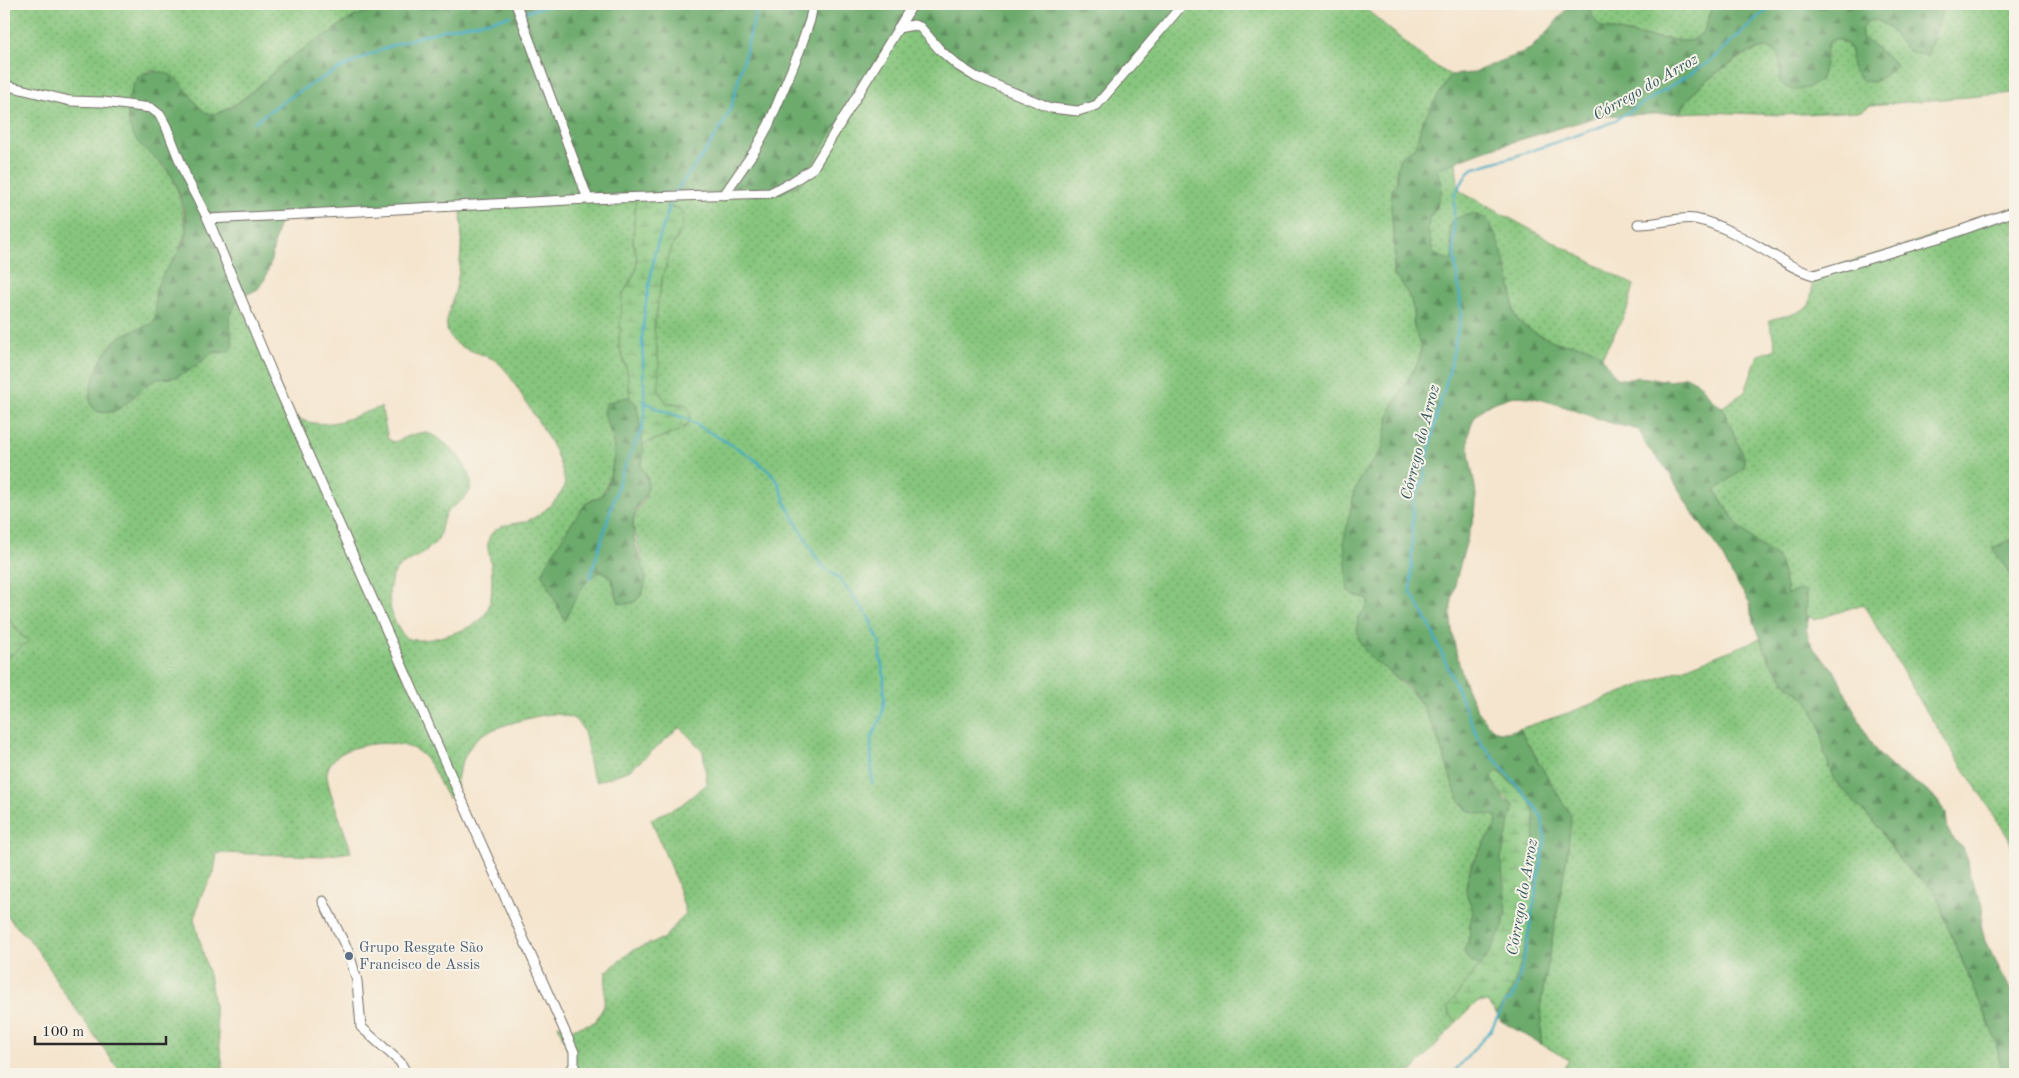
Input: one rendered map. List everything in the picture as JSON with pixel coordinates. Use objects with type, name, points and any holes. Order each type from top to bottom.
[{"type":"street","points":[[516,4],[588,199]]},
{"type":"street","points":[[724,195],[755,150],[769,124],[800,52],[813,4]]},
{"type":"street","points":[[208,219],[588,199],[770,193],[792,182],[813,168],[913,4]]},
{"type":"street","points":[[898,28],[914,25],[920,27],[940,50],[957,65],[976,77],[1051,108],[1078,112],[1097,105],[1183,4]]},
{"type":"street","points":[[4,85],[70,102],[103,102],[151,108],[160,115],[187,179],[208,219],[272,373],[574,1052],[574,1066],[568,1074]]},
{"type":"street","points":[[1638,224],[1662,223],[1688,218],[1705,222],[1727,230],[1796,269],[1814,275],[1948,234],[2015,211]]},
{"type":"street","points":[[323,901],[349,953],[355,972],[361,1028],[400,1062],[407,1074]]},
{"type":"green space","points":[[4,4],[451,4],[436,8],[377,10],[355,16],[281,65],[271,76],[237,103],[217,114],[210,115],[203,111],[172,76],[152,70],[139,76],[132,87],[130,122],[134,136],[172,176],[179,195],[186,230],[177,256],[156,288],[156,317],[153,323],[147,327],[131,331],[113,342],[100,362],[89,398],[96,411],[105,413],[113,411],[126,404],[151,382],[187,372],[212,353],[221,353],[232,339],[229,318],[238,299],[292,415],[304,421],[326,423],[348,419],[381,407],[388,439],[394,442],[415,434],[427,433],[442,441],[458,456],[469,474],[471,483],[466,497],[445,515],[436,542],[398,568],[393,576],[389,595],[392,614],[400,631],[406,638],[417,640],[429,639],[464,630],[482,618],[489,606],[492,590],[489,537],[501,527],[529,520],[542,513],[558,496],[565,485],[563,473],[554,449],[507,372],[496,361],[457,344],[448,333],[447,318],[455,292],[460,260],[461,206],[636,198],[633,240],[637,258],[636,271],[629,282],[619,346],[627,370],[630,398],[626,397],[606,423],[613,440],[614,449],[612,468],[602,495],[586,503],[542,574],[565,620],[575,598],[584,585],[596,574],[603,571],[611,578],[616,596],[626,604],[636,600],[642,593],[644,570],[633,523],[645,498],[648,478],[641,466],[643,444],[677,432],[681,404],[667,403],[659,392],[654,328],[662,279],[672,246],[679,235],[674,207],[666,206],[669,196],[742,183],[902,19],[936,47],[1184,4],[1360,4],[1431,64],[1451,75],[1422,122],[1416,147],[1411,150],[1397,169],[1397,181],[1392,190],[1391,206],[1395,255],[1393,274],[1401,282],[1411,300],[1414,327],[1421,348],[1419,360],[1391,409],[1382,449],[1355,489],[1351,511],[1347,587],[1353,595],[1368,599],[1367,607],[1358,617],[1358,631],[1363,644],[1381,665],[1414,695],[1422,706],[1430,721],[1457,795],[1469,805],[1497,816],[1497,823],[1475,858],[1468,874],[1467,889],[1473,913],[1470,935],[1464,950],[1467,958],[1480,966],[1447,1007],[1450,1015],[1457,1022],[1409,1074],[1404,1074],[1399,1070],[1394,1074],[562,1074],[572,1059],[558,1025],[572,1029],[595,1022],[604,1006],[606,972],[633,950],[664,938],[686,913],[676,881],[651,819],[681,805],[707,784],[703,751],[680,727],[630,770],[597,782],[590,767],[584,732],[580,725],[572,718],[549,714],[493,729],[479,737],[469,749],[462,763],[455,795],[448,798],[429,763],[420,753],[411,748],[398,744],[368,744],[341,754],[332,762],[327,772],[327,778],[351,852],[323,856],[217,853],[214,873],[201,896],[194,919],[210,979],[224,1074],[122,1074],[58,984],[48,965],[29,939],[4,911],[4,658],[13,654],[22,636],[4,612],[4,604],[7,600],[8,575],[4,567]]},
{"type":"green space","points":[[451,4],[1184,4],[1095,104],[1072,111],[978,79],[902,19],[799,185],[781,193],[753,195],[742,184],[722,192],[287,213],[278,226],[270,265],[265,279],[258,289],[238,299],[229,318],[233,346],[228,352],[214,352],[186,373],[151,382],[120,408],[105,413],[96,411],[91,405],[90,392],[94,377],[104,355],[119,337],[153,323],[155,319],[157,286],[183,243],[185,235],[186,226],[183,207],[174,180],[163,165],[134,137],[128,122],[129,98],[139,76],[155,72],[168,74],[178,81],[201,108],[209,113],[218,113],[227,110],[243,99],[295,54],[354,17],[369,12],[388,11],[399,8],[431,8]]},
{"type":"green space","points":[[1574,4],[1586,4],[1597,23],[1603,28],[1649,37],[1686,41],[1693,40],[1704,31],[1714,4],[1945,4],[1927,56],[1908,50],[1880,21],[1873,20],[1867,22],[1861,30],[1862,37],[1896,64],[1888,73],[1874,82],[1868,82],[1858,76],[1852,67],[1851,51],[1844,42],[1834,39],[1827,47],[1825,65],[1820,81],[1804,89],[1789,89],[1780,82],[1780,64],[1776,51],[1765,48],[1745,55],[1712,76],[1695,91],[1679,113],[1600,116],[1483,151],[1437,169],[1442,188],[1437,206],[1429,219],[1428,231],[1434,254],[1451,261],[1451,221],[1466,215],[1482,217],[1490,224],[1497,238],[1509,278],[1514,313],[1522,324],[1533,332],[1552,340],[1591,348],[1600,354],[1618,379],[1638,377],[1672,381],[1686,376],[1699,383],[1713,401],[1722,407],[1744,457],[1744,468],[1715,491],[1738,525],[1758,544],[1778,558],[1787,594],[1800,590],[1806,591],[1805,614],[1809,617],[1806,629],[1809,639],[1815,650],[1834,670],[1870,742],[1879,755],[1895,770],[1922,787],[1937,800],[1946,814],[1948,830],[1953,839],[1963,848],[1968,861],[1970,877],[1983,905],[1981,924],[1985,941],[2015,998],[2015,1074],[2002,1074],[1996,1041],[1945,920],[1936,893],[1902,863],[1879,828],[1834,780],[1825,755],[1820,726],[1808,701],[1788,685],[1769,660],[1751,614],[1750,603],[1733,577],[1718,548],[1693,514],[1667,469],[1647,447],[1639,430],[1609,422],[1558,404],[1520,396],[1510,397],[1489,405],[1478,414],[1471,425],[1469,451],[1476,491],[1476,507],[1454,589],[1451,619],[1462,674],[1478,710],[1487,723],[1497,731],[1505,732],[1519,729],[1571,816],[1568,850],[1541,1002],[1541,1044],[1501,1021],[1496,1013],[1508,997],[1527,936],[1535,893],[1534,811],[1529,800],[1499,771],[1503,798],[1514,806],[1501,859],[1505,883],[1506,914],[1504,924],[1490,953],[1480,966],[1467,958],[1464,950],[1470,935],[1473,912],[1466,893],[1466,886],[1475,859],[1497,823],[1496,816],[1475,813],[1464,807],[1455,790],[1435,732],[1421,704],[1406,685],[1367,653],[1361,643],[1357,632],[1358,617],[1367,607],[1368,599],[1353,595],[1348,591],[1344,539],[1355,489],[1361,477],[1382,449],[1391,409],[1419,360],[1421,348],[1414,327],[1411,300],[1401,282],[1393,275],[1395,255],[1391,206],[1392,190],[1397,181],[1399,160],[1403,154],[1416,147],[1422,122],[1451,75],[1472,73],[1530,49],[1567,8]]},
{"type":"green space","points":[[1586,4],[1714,4],[1704,31],[1693,40],[1686,41],[1649,37],[1603,28],[1597,24]]},
{"type":"green space","points":[[1945,4],[2015,4],[2015,93],[1871,105],[1861,111],[1783,115],[1679,113],[1695,91],[1712,76],[1744,56],[1764,49],[1775,51],[1780,61],[1822,75],[1827,48],[1832,40],[1837,38],[1849,46],[1851,53],[1886,75],[1896,64],[1862,37],[1861,30],[1867,22],[1880,21],[1908,49],[1927,56]]},
{"type":"green space","points":[[1456,162],[1458,186],[1461,192],[1634,285],[1627,310],[1602,357],[1591,348],[1556,342],[1530,330],[1520,323],[1513,310],[1508,275],[1490,224],[1450,241],[1453,255],[1451,261],[1434,255],[1428,231],[1429,219],[1437,206],[1440,179],[1436,169]]},
{"type":"green space","points":[[669,196],[666,206],[680,209],[684,215],[682,228],[672,246],[662,279],[654,328],[659,364],[659,392],[667,403],[687,405],[690,418],[688,424],[683,429],[643,444],[637,404],[630,398],[627,370],[619,346],[622,296],[636,271],[637,258],[633,240],[636,198]]},
{"type":"green space","points":[[2015,208],[2015,538],[1993,548],[2015,581],[2015,852],[2008,837],[1925,709],[1863,604],[1815,620],[1805,614],[1807,599],[1800,590],[1787,595],[1778,558],[1758,544],[1738,525],[1715,490],[1744,468],[1744,457],[1722,407],[1745,392],[1758,355],[1776,349],[1769,320],[1796,313],[1809,306],[1812,291],[1811,273],[1891,250]]},
{"type":"green space","points":[[626,397],[633,399],[637,404],[644,451],[641,466],[648,483],[647,490],[633,522],[636,544],[646,579],[645,585],[641,595],[635,602],[619,603],[612,582],[607,574],[603,571],[596,574],[584,585],[565,621],[542,574],[561,539],[584,506],[601,496],[606,490],[614,451],[605,414],[606,403]]},
{"type":"green space","points":[[2015,538],[2015,581],[1992,548]]},
{"type":"green space","points":[[4,612],[21,636],[30,640],[13,654],[4,658]]},
{"type":"green space","points":[[1760,639],[1769,660],[1780,676],[1808,701],[1820,726],[1829,767],[1837,784],[1879,828],[1898,858],[1936,893],[1945,920],[1996,1041],[2002,1074],[1560,1074],[1569,1060],[1541,1044],[1541,1002],[1568,850],[1536,756],[1519,729],[1568,713]]},
{"type":"green space","points":[[1498,771],[1529,800],[1534,811],[1535,893],[1517,977],[1508,997],[1496,1013],[1488,1002],[1477,1002],[1457,1022],[1450,1015],[1447,1007],[1490,953],[1504,924],[1506,905],[1501,859],[1514,806],[1495,785],[1492,775]]},
{"type":"waterway","points":[[525,12],[555,4]]},
{"type":"waterway","points":[[675,192],[705,152],[731,108],[758,4]]},
{"type":"waterway","name":"Córrego do Arroz","points":[[1452,1074],[1491,1030],[1505,1002],[1511,999],[1516,989],[1523,964],[1545,840],[1542,817],[1480,742],[1429,624],[1411,592],[1413,500],[1423,481],[1461,314],[1454,253],[1454,196],[1468,172],[1474,168],[1516,156],[1612,122],[1709,62],[1773,4]]},
{"type":"waterway","points":[[254,122],[276,106],[321,79],[391,46],[443,30],[510,16]]},
{"type":"waterway","points":[[590,578],[622,472],[642,429],[645,410],[642,338],[645,309],[655,252],[670,205]]},
{"type":"waterway","points":[[644,401],[657,409],[687,419],[749,455],[770,472],[778,482],[787,506],[818,561],[823,567],[839,578],[868,616],[880,643],[884,676],[884,702],[881,718],[871,739],[872,783]]},
{"type":"place","name":"Grupo Resgate São Francisco de Assis","points":[[349,956]]}]
